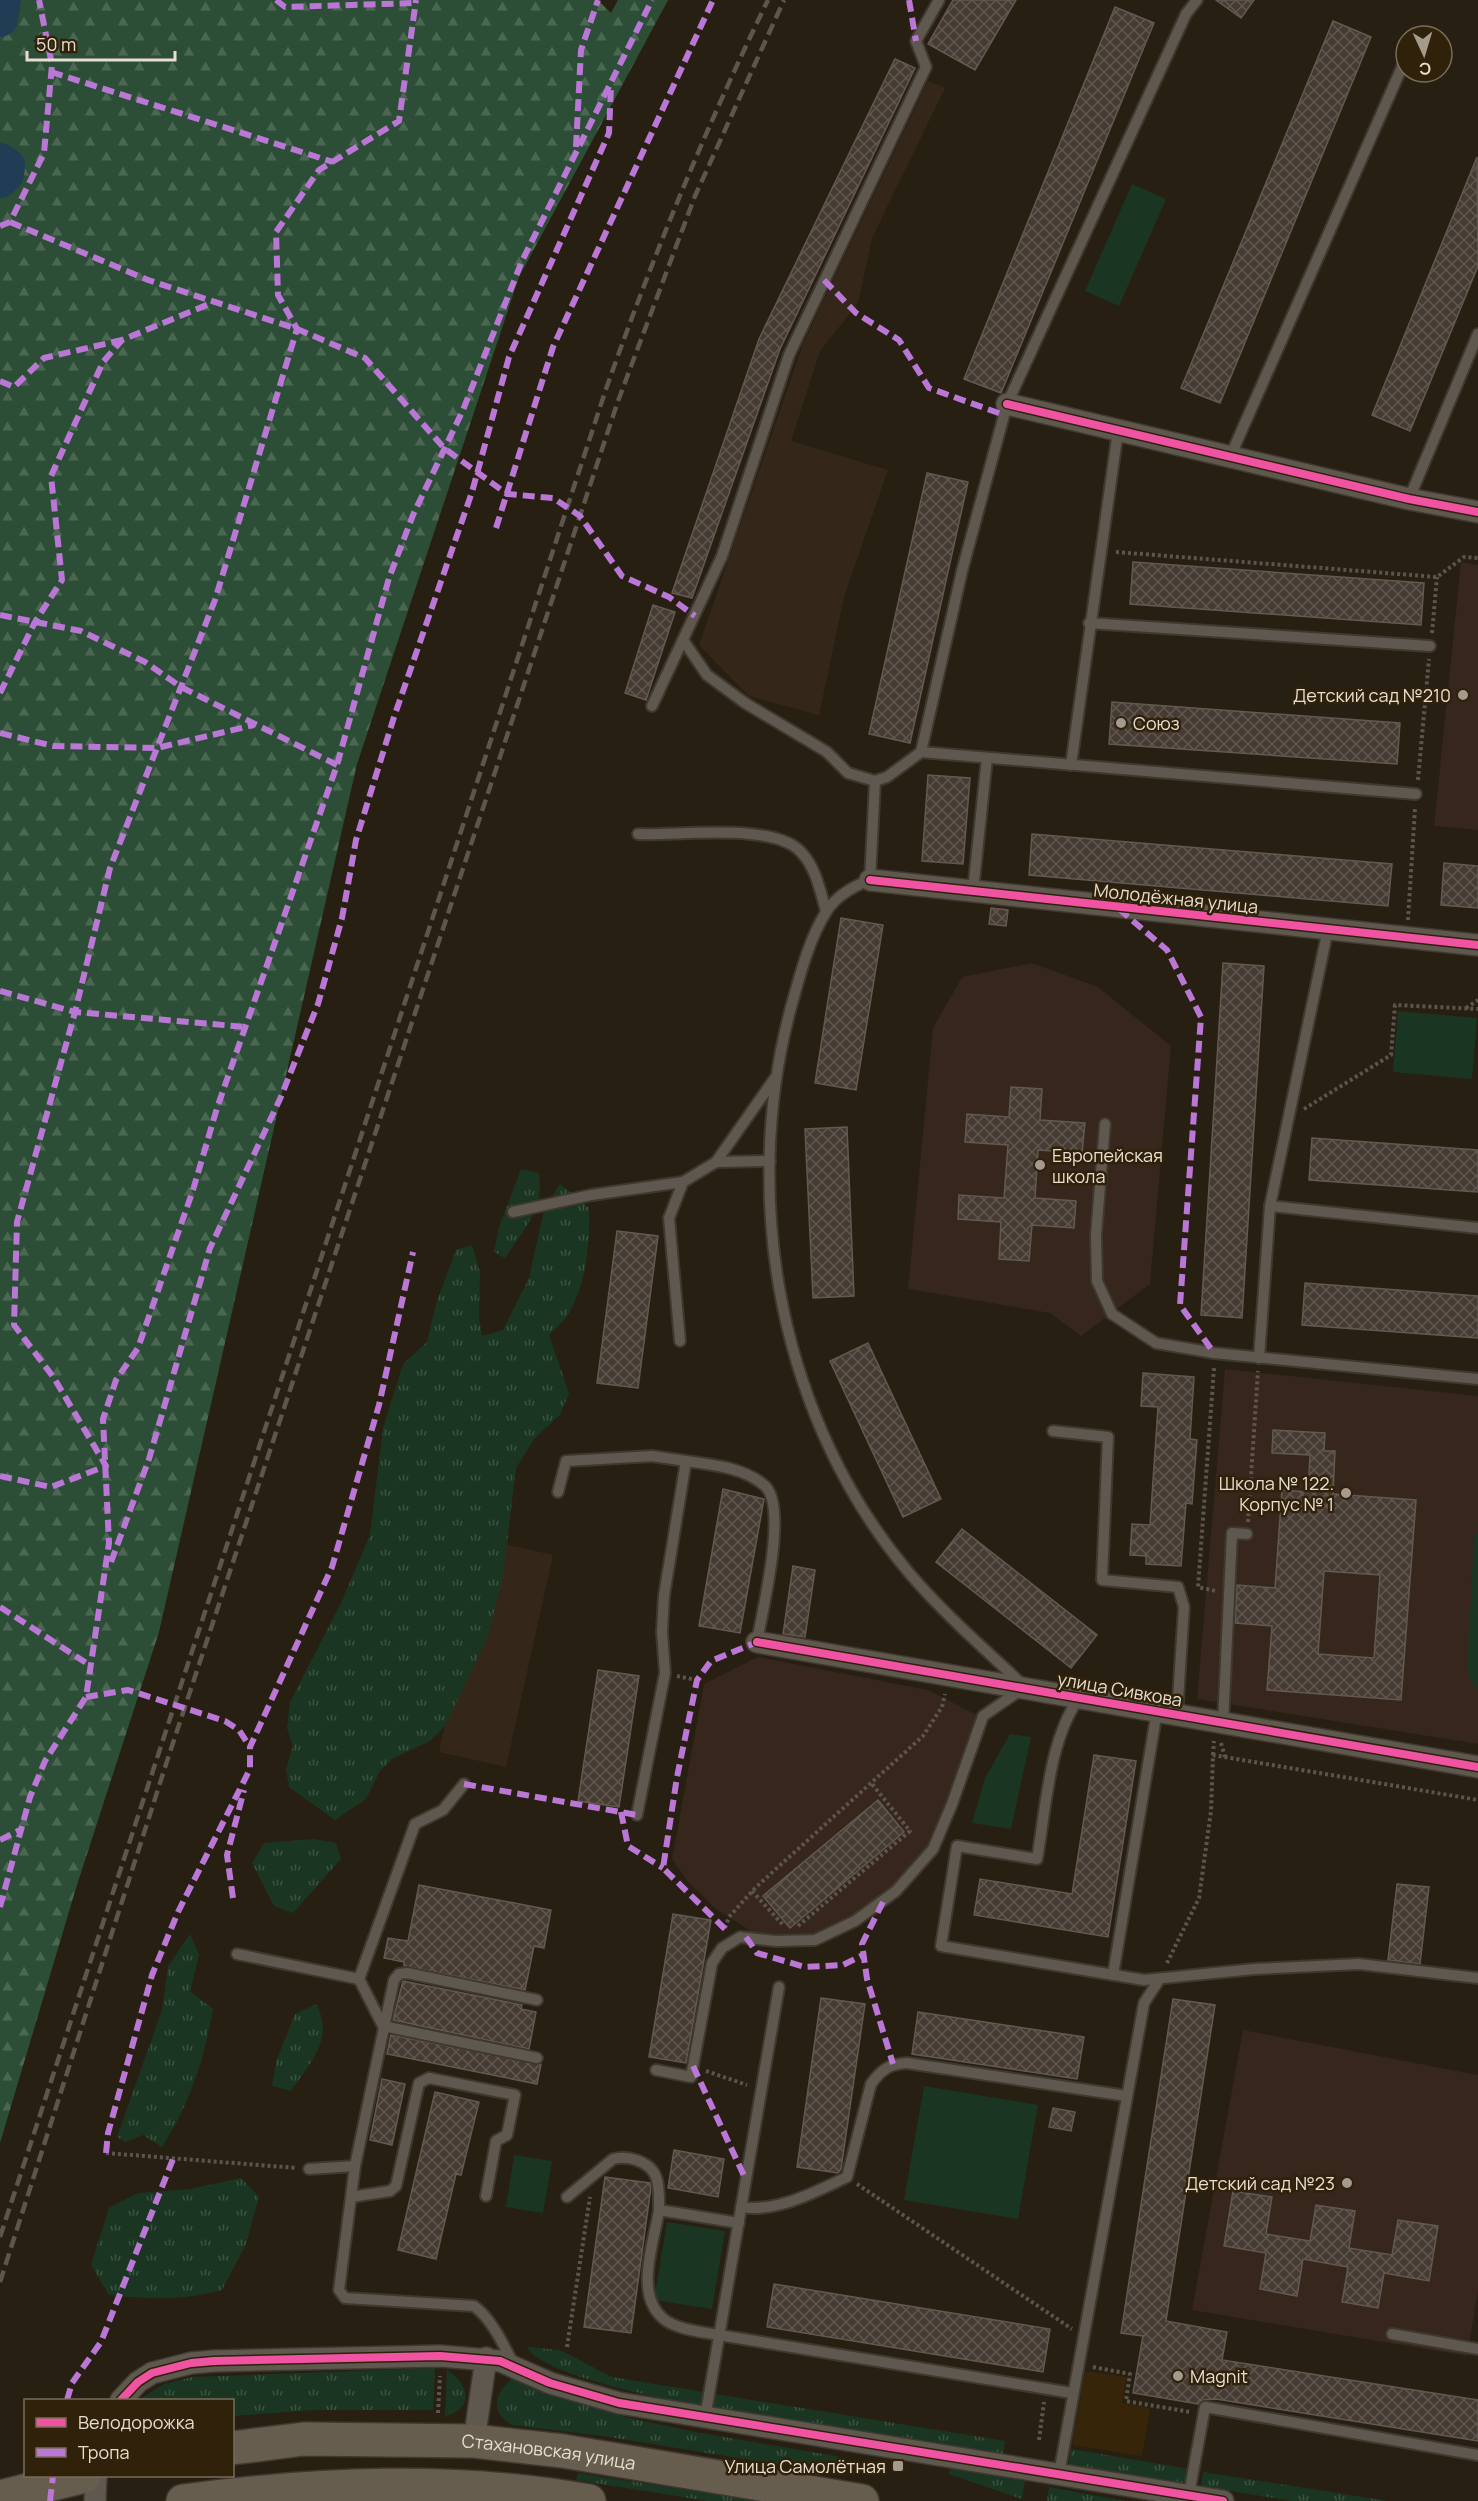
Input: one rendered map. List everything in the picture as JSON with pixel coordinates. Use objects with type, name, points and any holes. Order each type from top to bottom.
[{"type":"main road","name":"Стахановская улица","points":[[234,2448],[303,2439],[474,2441],[563,2451],[862,2501]]},
{"type":"main road","points":[[0,2497],[76,2477]]},
{"type":"main road","points":[[183,2501],[303,2488],[403,2483],[509,2497],[589,2501]]},
{"type":"street","points":[[1007,404],[1409,499],[1478,512]]},
{"type":"street","name":"Молодёжная улица","points":[[870,880],[1478,945]]},
{"type":"street","name":"улица Сивкова","points":[[757,1642],[1478,1767]]},
{"type":"street","points":[[122,2399],[138,2382],[153,2373],[167,2368],[214,2361],[405,2356],[486,2358],[514,2366],[550,2382],[619,2403],[1224,2501]]},
{"type":"street","points":[[474,2441],[486,2358]]},
{"type":"street","points":[[95,2501],[96,2477]]},
{"type":"lane","points":[[652,706],[722,556],[789,355],[926,67],[916,41],[939,0]]},
{"type":"lane","points":[[683,640],[707,675],[745,703],[827,752],[848,773],[875,781],[887,777],[921,752],[962,571],[1007,404],[1186,14],[1197,0]]},
{"type":"lane","points":[[1230,457],[1395,84]]},
{"type":"lane","points":[[1409,499],[1478,334]]},
{"type":"lane","points":[[1071,765],[1089,623],[1118,431]]},
{"type":"lane","points":[[1089,623],[1430,646]]},
{"type":"lane","points":[[921,752],[1416,794]]},
{"type":"lane","points":[[973,891],[987,758]]},
{"type":"lane","points":[[656,2070],[692,2077],[712,1963],[727,1943],[740,1937],[795,1942],[828,1935],[869,1912],[896,1891],[933,1849],[952,1804],[983,1716],[1025,1687],[969,1636],[909,1573],[873,1524],[840,1473],[809,1399],[786,1325],[771,1221],[770,1161],[777,1075],[798,983],[826,911],[854,886],[870,880],[875,781]]},
{"type":"lane","points":[[638,834],[762,835],[786,841],[798,849],[810,864],[817,877],[826,911]]},
{"type":"lane","points":[[1259,1358],[1270,1206],[1328,929]]},
{"type":"lane","points":[[513,1212],[591,1195],[683,1182],[716,1162],[777,1075]]},
{"type":"lane","points":[[1105,1124],[1096,1235],[1097,1281],[1112,1314],[1156,1343],[1214,1353],[1478,1379]]},
{"type":"lane","points":[[716,1162],[770,1161]]},
{"type":"lane","points":[[680,1341],[669,1218],[683,1182]]},
{"type":"lane","points":[[1270,1206],[1478,1228]]},
{"type":"lane","points":[[1053,1431],[1108,1437],[1102,1580],[1178,1587],[1184,1606],[1167,1713],[1113,1975]]},
{"type":"lane","points":[[558,1492],[566,1461],[652,1456],[718,1466],[744,1473],[766,1486],[776,1506],[776,1527],[757,1642]]},
{"type":"lane","points":[[637,1815],[665,1673],[662,1632],[664,1596],[686,1461]]},
{"type":"lane","points":[[1223,1723],[1232,1533],[1247,1534]]},
{"type":"lane","points":[[1079,1698],[1070,1710],[1059,1738],[1037,1859],[957,1846],[941,1946],[1113,1975],[1159,1980],[1254,1969],[1359,1964],[1478,1978]]},
{"type":"lane","points":[[383,2026],[359,1979],[415,1824],[443,1810],[464,1784]]},
{"type":"lane","points":[[237,1954],[359,1979]]},
{"type":"lane","points":[[514,2366],[501,2340],[474,2306],[345,2298],[339,2290],[355,2166],[394,1980],[399,1974],[407,1973],[537,2000]]},
{"type":"lane","points":[[1059,2474],[1082,2336],[1144,2003],[1159,1980]]},
{"type":"lane","points":[[705,2418],[779,1987]]},
{"type":"lane","points":[[383,2026],[537,2058]]},
{"type":"lane","points":[[741,2207],[759,2210],[825,2188],[846,2177],[871,2084],[880,2072],[893,2064],[907,2063],[1127,2096]]},
{"type":"lane","points":[[351,2198],[390,2191],[396,2186],[419,2083],[429,2078],[515,2095],[507,2135],[496,2141],[486,2196]]},
{"type":"lane","points":[[567,2197],[613,2159],[620,2157],[648,2164],[656,2172],[659,2210],[646,2288],[652,2307],[666,2321],[719,2336],[1072,2392]]},
{"type":"lane","points":[[309,2169],[355,2166]]},
{"type":"lane","points":[[659,2210],[739,2223]]},
{"type":"lane","points":[[1392,2334],[1478,2349]]},
{"type":"lane","points":[[1189,2494],[1204,2408],[1478,2455]]},
{"type":"path","points":[[1100,551],[1437,577],[1464,557],[1478,558]]},
{"type":"path","points":[[1407,938],[1416,794],[1437,577]]},
{"type":"path","points":[[1465,1009],[1478,1000]]},
{"type":"path","points":[[1288,1119],[1392,1055],[1395,1005],[1478,1009]]},
{"type":"path","points":[[1214,1353],[1198,1587],[1228,1593]]},
{"type":"path","points":[[1247,1534],[1259,1358]]},
{"type":"path","points":[[712,1963],[729,1917],[752,1891],[923,1736],[944,1698]]},
{"type":"path","points":[[1159,1980],[1199,1898],[1211,1811],[1213,1755],[1478,1800]]},
{"type":"path","points":[[752,1891],[790,1932],[910,1831],[872,1784]]},
{"type":"path","points":[[693,2066],[736,2080]]},
{"type":"path","points":[[106,2152],[309,2169]]},
{"type":"path","points":[[567,2347],[593,2175]]},
{"type":"path","points":[[846,2177],[1082,2336]]},
{"type":"path","points":[[1077,2364],[1130,2374],[1126,2401],[1203,2414]]},
{"type":"path","points":[[438,2413],[440,2369]]},
{"type":"path","points":[[1039,2440],[1046,2389]]},
{"type":"shaded area","points":[[928,81],[945,88],[872,238],[858,303],[820,351],[791,441],[888,470],[844,597],[819,715],[749,696],[699,645],[803,344]]},
{"type":"shaded area","name":"Детский сад №210","points":[[1461,562],[1478,565],[1478,830],[1434,826]]},
{"type":"shaded area","name":"Европейская школа","points":[[1032,963],[1098,987],[1171,1046],[1150,1284],[1081,1336],[1050,1313],[908,1289],[933,1028],[962,977]]},
{"type":"shaded area","name":"Школа № 122. Корпус № 1","points":[[1225,1369],[1478,1396],[1478,1744],[1197,1699]]},
{"type":"shaded area","points":[[486,1540],[553,1555],[506,1767],[439,1752]]},
{"type":"shaded area","points":[[758,1657],[928,1690],[977,1715],[938,1825],[923,1855],[872,1905],[820,1933],[799,1938],[754,1933],[716,1909],[687,1881],[672,1859],[704,1684]]},
{"type":"shaded area","name":"Детский сад №23","points":[[1243,2030],[1478,2075],[1478,2291],[1467,2356],[1192,2310]]},
{"type":"shaded area","points":[[1085,2371],[1127,2377],[1122,2403],[1150,2408],[1142,2456],[1072,2445]]},
{"type":"green space","points":[[0,0],[598,0],[611,13],[618,0],[668,0],[519,277],[357,764],[159,1632],[76,1888],[0,2143]]},
{"type":"green space","points":[[1132,184],[1166,199],[1119,306],[1085,291]]},
{"type":"green space","points":[[1398,1011],[1477,1018],[1472,1079],[1393,1072]]},
{"type":"green space","points":[[521,1169],[539,1173],[539,1197],[531,1218],[505,1258],[494,1252],[499,1227]]},
{"type":"green space","points":[[560,1184],[589,1208],[588,1249],[579,1290],[566,1317],[549,1335],[569,1393],[560,1415],[535,1438],[516,1468],[503,1576],[487,1639],[445,1726],[430,1741],[392,1759],[380,1771],[366,1799],[335,1820],[289,1787],[286,1769],[293,1746],[287,1728],[290,1702],[341,1603],[370,1535],[383,1428],[403,1364],[427,1342],[436,1304],[456,1250],[472,1245],[480,1272],[479,1318],[482,1336],[503,1330],[529,1278],[544,1210]]},
{"type":"green space","points":[[1478,1531],[1478,1692],[1467,1673],[1474,1537]]},
{"type":"green space","points":[[1010,1734],[1031,1737],[1011,1829],[972,1823],[985,1778]]},
{"type":"green space","points":[[313,1839],[336,1843],[341,1859],[293,1913],[274,1906],[252,1863],[264,1843]]},
{"type":"green space","points":[[190,1934],[199,1955],[190,1991],[213,2009],[195,2081],[181,2114],[162,2147],[143,2135],[126,2142],[117,2137],[162,2010],[168,1966]]},
{"type":"green space","points":[[316,2004],[323,2028],[318,2050],[291,2091],[272,2086],[276,2062],[295,2014]]},
{"type":"green space","points":[[924,2086],[1038,2105],[1018,2219],[904,2200]]},
{"type":"green space","points":[[514,2155],[552,2161],[543,2213],[506,2207]]},
{"type":"green space","points":[[241,2178],[259,2197],[246,2244],[222,2290],[194,2296],[166,2298],[109,2295],[91,2265],[109,2208],[138,2193],[190,2189]]},
{"type":"green space","points":[[667,2222],[725,2231],[712,2309],[654,2300]]},
{"type":"green space","points":[[527,2347],[560,2350],[612,2377],[703,2392],[701,2406],[635,2392],[579,2376],[537,2357]]},
{"type":"green space","points":[[435,2368],[433,2410],[313,2410],[234,2416],[234,2399],[140,2399],[164,2384],[192,2377]]},
{"type":"green space","points":[[447,2370],[460,2382],[466,2396],[461,2408],[445,2416]]},
{"type":"green space","points":[[511,2380],[527,2381],[624,2417],[695,2432],[841,2457],[839,2465],[774,2464],[603,2436],[512,2425],[500,2415],[497,2403],[501,2391]]},
{"type":"green space","points":[[715,2394],[1005,2441],[1003,2455],[713,2408]]},
{"type":"green space","points":[[1071,2449],[1189,2469],[1186,2484],[1069,2465]]},
{"type":"green space","points":[[950,2468],[1025,2481],[1022,2499],[949,2474]]},
{"type":"green space","points":[[1203,2472],[1388,2501],[1292,2501],[1201,2486]]},
{"type":"green space","points":[[578,2473],[758,2501],[707,2501],[576,2480]]},
{"type":"green space","points":[[1049,2487],[1125,2501],[1047,2501]]},
{"type":"building","points":[[953,0],[1016,0],[975,70],[928,44]]},
{"type":"building","points":[[1216,0],[1254,0],[1241,18]]},
{"type":"building","points":[[1115,7],[1154,23],[1001,393],[964,379]]},
{"type":"building","points":[[1333,21],[1371,37],[1220,403],[1181,388]]},
{"type":"building","points":[[895,59],[915,68],[780,349],[692,598],[672,593],[759,339]]},
{"type":"building","points":[[1477,157],[1478,266],[1410,431],[1372,415]]},
{"type":"building","points":[[927,473],[968,482],[910,743],[869,734]]},
{"type":"building","points":[[1133,562],[1424,583],[1421,625],[1130,604]]},
{"type":"building","points":[[653,605],[675,612],[646,700],[625,693]]},
{"type":"building","points":[[1112,702],[1400,723],[1397,764],[1109,744]]},
{"type":"building","points":[[928,775],[970,778],[963,864],[922,861]]},
{"type":"building","points":[[1032,834],[1392,864],[1388,906],[1029,875]]},
{"type":"building","points":[[1444,863],[1478,866],[1478,908],[1441,905]]},
{"type":"building","points":[[991,908],[1008,910],[1006,926],[989,924]]},
{"type":"building","points":[[841,918],[883,925],[856,1090],[815,1083]]},
{"type":"building","points":[[1223,963],[1264,966],[1242,1318],[1201,1315]]},
{"type":"building","points":[[1011,1087],[1042,1089],[1040,1120],[1085,1123],[1082,1153],[1038,1150],[1035,1198],[1076,1201],[1074,1228],[1032,1225],[1029,1261],[999,1259],[1001,1222],[958,1219],[959,1195],[1004,1198],[1008,1145],[965,1142],[967,1114],[1009,1117]]},
{"type":"building","points":[[847,1127],[854,1296],[813,1298],[805,1129]]},
{"type":"building","points":[[1312,1138],[1478,1150],[1478,1192],[1309,1180]]},
{"type":"building","points":[[617,1231],[658,1236],[638,1388],[597,1383]]},
{"type":"building","points":[[1305,1283],[1478,1296],[1478,1338],[1302,1325]]},
{"type":"building","points":[[868,1343],[941,1499],[903,1517],[830,1361]]},
{"type":"building","points":[[1143,1373],[1194,1377],[1190,1439],[1197,1440],[1192,1504],[1186,1503],[1181,1566],[1146,1564],[1146,1556],[1130,1555],[1132,1524],[1150,1525],[1158,1407],[1141,1406]]},
{"type":"building","points":[[1273,1430],[1325,1433],[1324,1451],[1335,1451],[1333,1494],[1416,1500],[1401,1700],[1267,1690],[1272,1626],[1235,1623],[1237,1585],[1275,1588],[1282,1490],[1308,1492],[1310,1455],[1272,1453]],"holes":[[[1324,1571],[1380,1575],[1374,1658],[1318,1654]]]},
{"type":"building","points":[[723,1489],[764,1499],[740,1633],[699,1626]]},
{"type":"building","points":[[962,1529],[1097,1635],[1071,1668],[936,1562]]},
{"type":"building","points":[[793,1566],[815,1570],[805,1637],[783,1634]]},
{"type":"building","points":[[598,1670],[639,1676],[619,1807],[578,1801]]},
{"type":"building","points":[[1094,1755],[1136,1761],[1108,1937],[974,1915],[980,1879],[1072,1894]]},
{"type":"building","points":[[878,1800],[904,1832],[790,1928],[763,1896]]},
{"type":"building","points":[[1397,1884],[1429,1887],[1420,1964],[1388,1960]]},
{"type":"building","points":[[419,1885],[551,1910],[544,1948],[534,1946],[525,1990],[404,1966],[404,1962],[384,1958],[388,1938],[408,1941]]},
{"type":"building","points":[[673,1914],[711,1920],[686,2063],[649,2057]]},
{"type":"building","points":[[403,1981],[522,2005],[521,2009],[536,2012],[529,2049],[393,2020]]},
{"type":"building","points":[[821,1998],[865,2004],[841,2169],[838,2173],[797,2167]]},
{"type":"building","points":[[1173,1999],[1215,2005],[1166,2321],[1227,2332],[1222,2360],[1478,2400],[1478,2441],[1216,2399],[1203,2400],[1198,2404],[1133,2393],[1143,2336],[1121,2333]]},
{"type":"building","points":[[918,2012],[1084,2037],[1077,2079],[912,2054]]},
{"type":"building","points":[[391,2035],[541,2064],[537,2084],[387,2054]]},
{"type":"building","points":[[382,2079],[405,2084],[392,2145],[370,2140]]},
{"type":"building","points":[[435,2092],[479,2102],[461,2175],[456,2174],[436,2259],[398,2250]]},
{"type":"building","points":[[1053,2108],[1075,2112],[1071,2131],[1049,2127]]},
{"type":"building","points":[[674,2150],[724,2159],[718,2197],[668,2188]]},
{"type":"building","points":[[605,2177],[650,2183],[651,2187],[631,2333],[584,2327]]},
{"type":"building","points":[[1233,2191],[1272,2197],[1266,2234],[1310,2241],[1316,2205],[1355,2211],[1349,2248],[1392,2255],[1398,2220],[1438,2226],[1429,2281],[1384,2273],[1378,2308],[1342,2302],[1348,2267],[1303,2259],[1297,2296],[1260,2289],[1266,2253],[1224,2246]]},
{"type":"building","points":[[774,2284],[1050,2329],[1043,2372],[767,2327]]},
{"type":"waterway","points":[[0,19],[3,0]]},
{"type":"waterway","points":[[0,161],[7,166],[6,174],[0,180]]},
{"type":"railway","points":[[0,2237],[606,389],[681,192],[768,0]]},
{"type":"railway","points":[[0,2282],[169,1755],[618,401],[695,196],[784,0]]},
{"type":"marked path","points":[[0,226],[10,222],[44,153],[52,65],[39,0]]},
{"type":"marked path","points":[[276,0],[285,7],[415,3]]},
{"type":"marked path","points":[[0,1476],[51,1487],[106,1466],[54,1378],[14,1325],[17,1222],[75,1012],[110,868],[215,600],[297,329],[278,295],[276,232],[319,170],[399,121],[416,0]]},
{"type":"marked path","points":[[576,147],[581,50],[598,0]]},
{"type":"marked path","points":[[0,1907],[30,1797],[45,1761],[86,1697],[109,1543],[103,1419],[116,1380],[138,1348],[193,1190],[217,1108],[337,765],[389,578],[413,515],[463,410],[522,261],[652,0]]},
{"type":"marked path","points":[[496,528],[553,347],[713,0]]},
{"type":"marked path","points":[[909,0],[916,41]]},
{"type":"marked path","points":[[51,72],[333,162]]},
{"type":"marked path","points":[[111,1562],[149,1459],[210,1248],[280,1099],[318,1004],[342,918],[356,840],[394,717],[472,492],[509,357],[609,133],[611,86]]},
{"type":"marked path","points":[[10,222],[148,280],[297,329],[365,358],[444,448],[507,494],[553,498],[580,516],[622,576],[669,597],[695,616]]},
{"type":"marked path","points":[[824,280],[856,313],[899,340],[929,388],[1004,415]]},
{"type":"marked path","points":[[0,693],[35,622],[62,580],[51,476],[103,362],[122,340],[214,302]]},
{"type":"marked path","points":[[0,381],[14,387],[44,358],[122,340]]},
{"type":"marked path","points":[[0,615],[81,631],[145,662],[181,687],[337,765]]},
{"type":"marked path","points":[[0,733],[53,746],[157,748],[254,725]]},
{"type":"marked path","points":[[1119,909],[1167,950],[1201,1017],[1180,1305],[1214,1353]]},
{"type":"marked path","points":[[0,991],[75,1012],[246,1027]]},
{"type":"marked path","points":[[106,2153],[108,2133],[152,1975],[178,1912],[250,1769],[250,1747],[332,1567],[379,1405],[413,1252]]},
{"type":"marked path","points":[[0,1607],[91,1666]]},
{"type":"marked path","points":[[725,1929],[663,1868],[677,1777],[697,1680],[711,1661],[757,1642]]},
{"type":"marked path","points":[[86,1697],[128,1690],[225,1721],[239,1730],[250,1747]]},
{"type":"marked path","points":[[464,1784],[637,1815]]},
{"type":"marked path","points":[[233,1898],[227,1855],[244,1790]]},
{"type":"marked path","points":[[621,1812],[628,1846],[663,1868]]},
{"type":"marked path","points":[[0,1840],[20,1830]]},
{"type":"marked path","points":[[883,1902],[862,1944],[867,1979],[893,2064]]},
{"type":"marked path","points":[[746,1937],[757,1953],[805,1967],[843,1965],[863,1955]]},
{"type":"marked path","points":[[693,2066],[746,2180]]},
{"type":"marked path","points":[[67,2399],[72,2383],[101,2342],[173,2159]]},
{"type":"marked path","points":[[50,2501],[53,2477]]},
{"type":"cycle path","points":[[1007,404],[1409,499],[1478,512]]},
{"type":"cycle path","points":[[870,880],[1478,945]]},
{"type":"cycle path","points":[[757,1642],[1478,1767]]},
{"type":"cycle path","points":[[122,2399],[138,2382],[152,2373],[191,2363],[440,2356],[500,2361],[550,2383],[619,2403],[1223,2501]]},
{"type":"place","name":"Детский сад №210","points":[[1463,695]]},
{"type":"place","name":"Союз","points":[[1121,723]]},
{"type":"place","name":"Европейская школа","points":[[1040,1165]]},
{"type":"place","name":"Школа № 122. Корпус № 1","points":[[1346,1493]]},
{"type":"place","name":"Детский сад №23","points":[[1347,2183]]},
{"type":"place","name":"Magnit","points":[[1178,2376]]},
{"type":"place","name":"Улица Самолётная","points":[[898,2466]]}]
